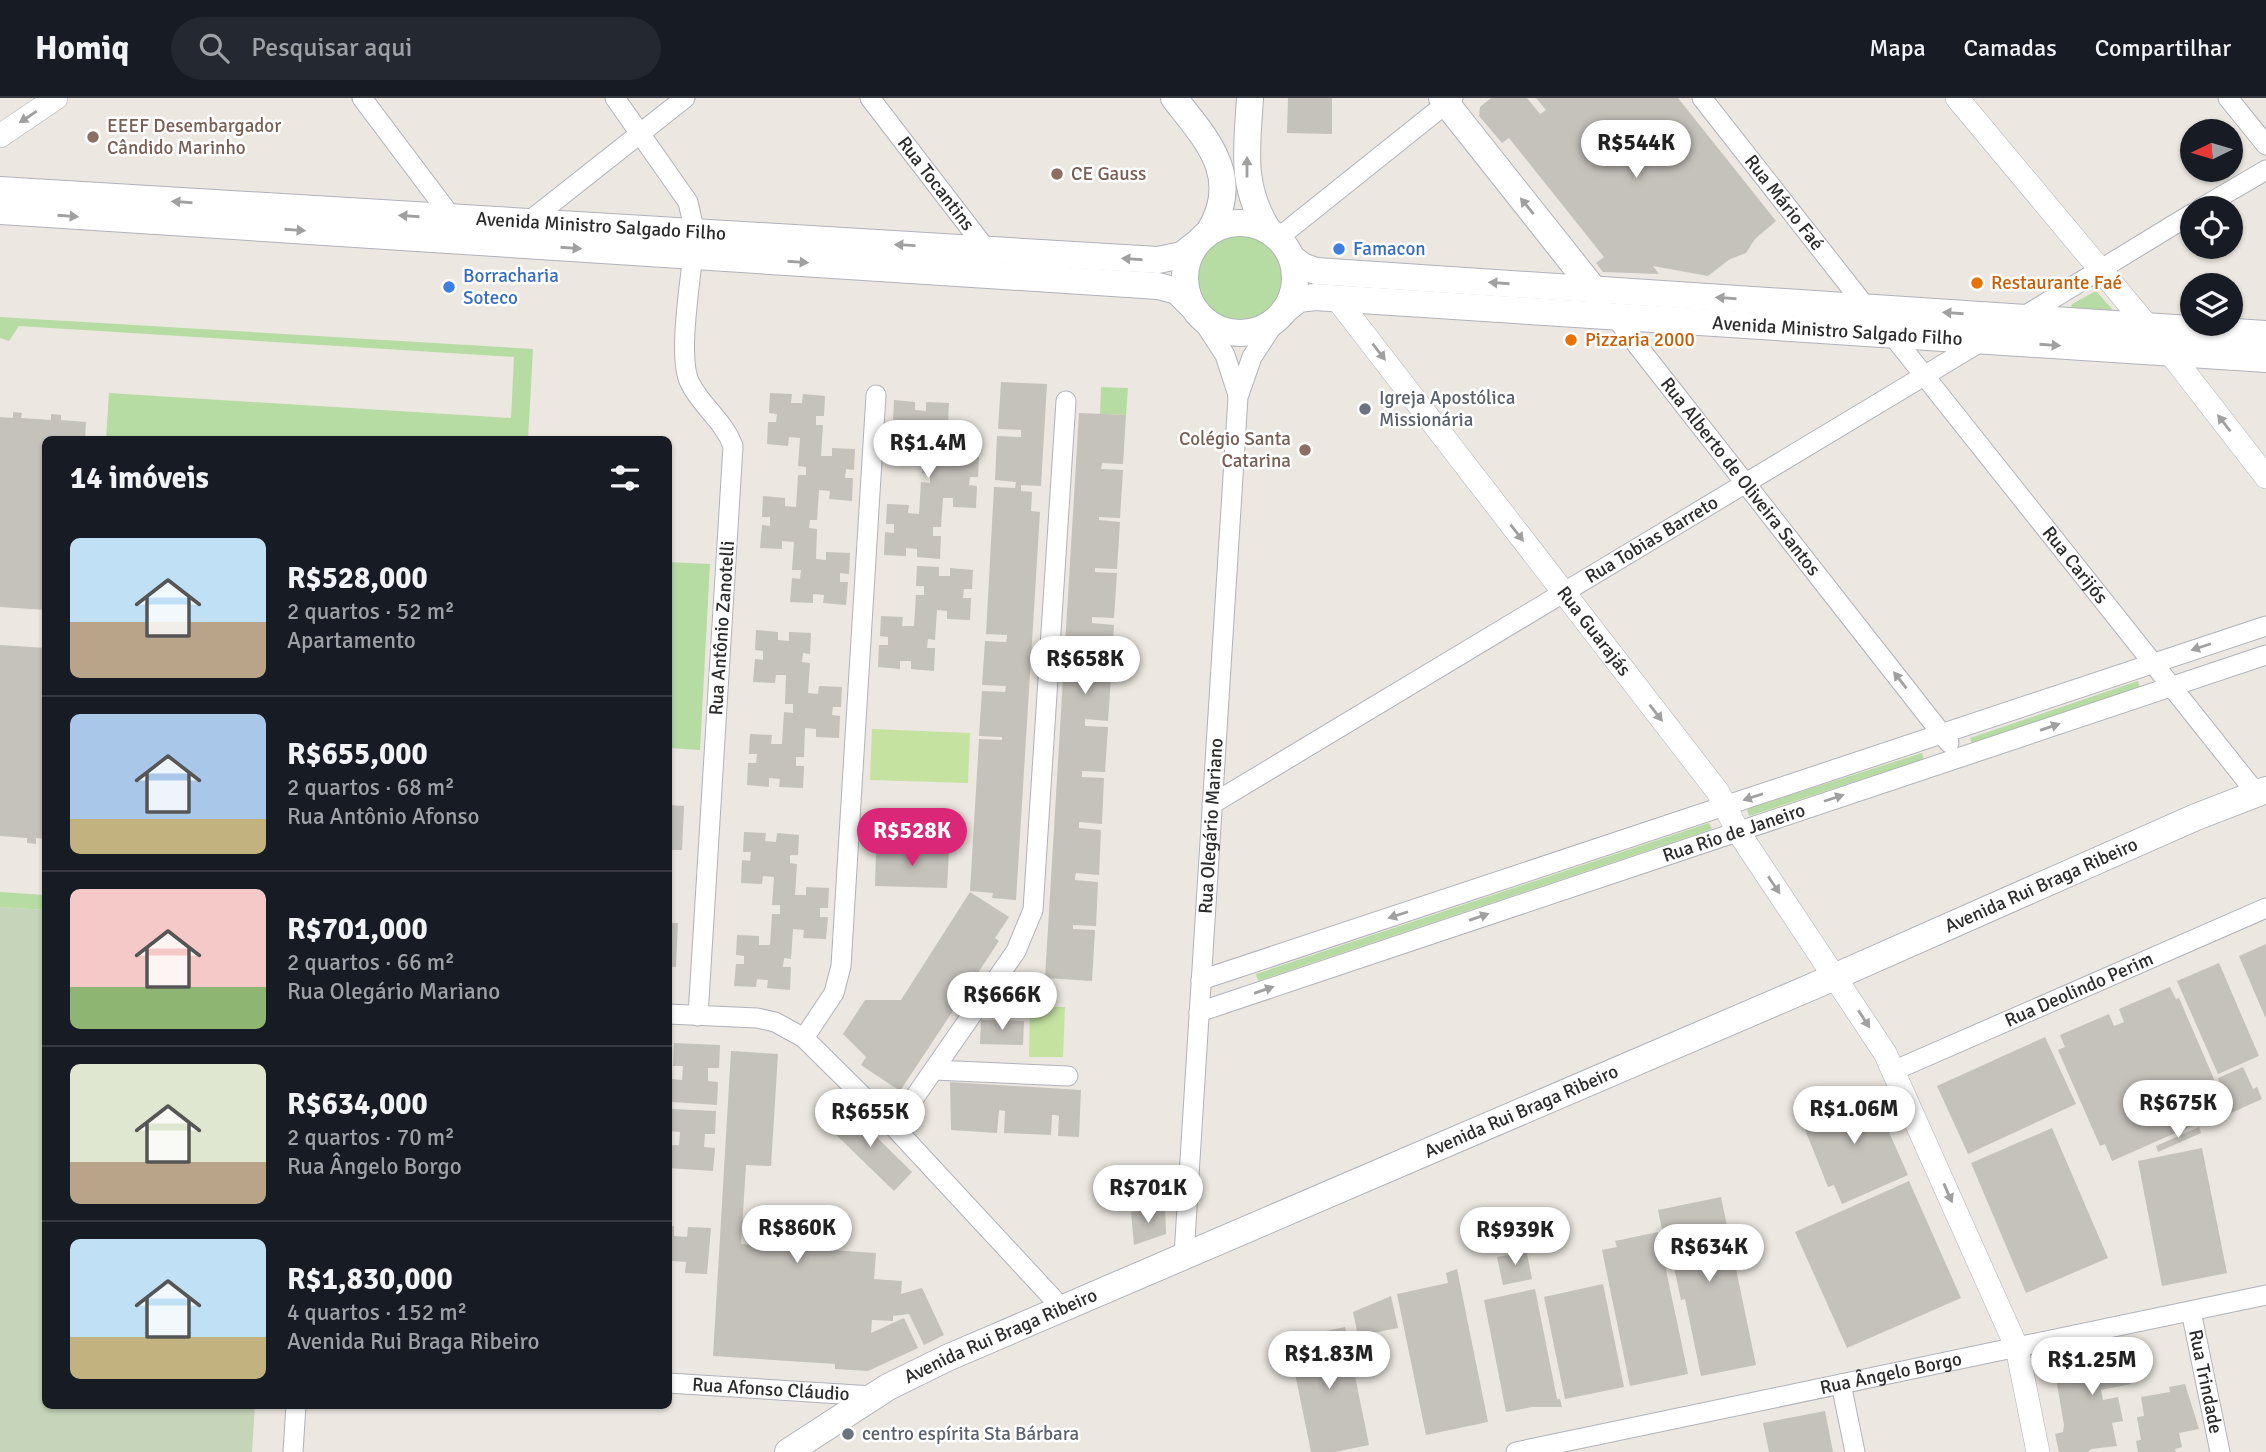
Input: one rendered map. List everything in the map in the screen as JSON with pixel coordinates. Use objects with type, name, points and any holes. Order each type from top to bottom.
[{"type":"main road","points":[[1174,98],[1216,155],[1222,179],[1220,211],[1185,269],[1196,311],[1216,328],[1233,334],[1259,331],[1280,315],[1295,284],[1279,242],[1256,210],[1248,186],[1250,98]]},
{"type":"main road","name":"Rua Alberto de Oliveira Santos","points":[[1447,100],[1615,317]]},
{"type":"main road","points":[[1199,131],[1212,137],[1225,138],[1238,134],[1248,124]]},
{"type":"main road","name":"Avenida Ministro Salgado Filho","points":[[0,190],[452,230]]},
{"type":"main road","name":"Avenida Ministro Salgado Filho","points":[[0,211],[452,230],[988,262],[1158,260],[1182,255],[1203,238]]},
{"type":"main road","points":[[1203,238],[1225,225],[1243,223],[1279,242]]},
{"type":"main road","name":"Avenida Ministro Salgado Filho","points":[[1279,242],[1302,266],[1316,271],[2266,334]]},
{"type":"main road","name":"Avenida Ministro Salgado Filho","points":[[988,262],[1165,286],[1182,294],[1196,311]]},
{"type":"main road","name":"Avenida Ministro Salgado Filho","points":[[1280,315],[1304,298],[1336,299],[2266,359]]},
{"type":"main road","name":"Avenida Rui Braga Ribeiro","points":[[788,1452],[873,1396],[932,1364],[1836,976],[2196,817],[2262,792]]},
{"type":"street","points":[[0,136],[56,98]]},
{"type":"street","points":[[362,98],[452,230]]},
{"type":"street","name":"Rua Antônio Zanotelli","points":[[615,98],[688,202],[694,244],[684,365],[696,395],[728,433],[734,458],[698,1016]]},
{"type":"street","points":[[522,234],[685,98]]},
{"type":"street","name":"Rua Tocantins","points":[[870,98],[988,262]]},
{"type":"street","name":"Rua Mário Faé","points":[[1702,98],[1866,307]]},
{"type":"street","points":[[1957,98],[2144,326],[2170,353],[2266,477]]},
{"type":"street","points":[[2228,98],[2266,145]]},
{"type":"street","points":[[1279,242],[1447,100]]},
{"type":"street","points":[[2222,196],[2266,170]]},
{"type":"street","points":[[2021,318],[2180,221]]},
{"type":"street","name":"Rua Guarajás","points":[[1336,299],[1726,806],[1737,830],[1836,976],[1891,1067],[2017,1348],[2038,1452]]},
{"type":"street","name":"Rua Olegário Mariano","points":[[1196,311],[1225,355],[1238,397]]},
{"type":"street","name":"Rua Olegário Mariano","points":[[1184,1255],[1238,397],[1251,357],[1280,315]]},
{"type":"street","name":"Rua Alberto de Oliveira Santos","points":[[1615,317],[1960,757]]},
{"type":"street","name":"Rua Carijós","points":[[1892,335],[2171,686],[2262,792]]},
{"type":"street","name":"Rua Tobias Barreto","points":[[1212,804],[1982,341]]},
{"type":"street","points":[[804,1038],[834,993],[841,966],[876,395]]},
{"type":"street","points":[[894,1127],[1016,951],[1033,910],[1066,401]]},
{"type":"street","name":"Rua Rio de Janeiro","points":[[1201,981],[2266,626]]},
{"type":"street","name":"Rua Rio de Janeiro","points":[[1199,1012],[2266,654]]},
{"type":"street","name":"Rua Deolindo Perim","points":[[1891,1067],[2266,908]]},
{"type":"street","points":[[672,1014],[757,1018],[775,1022],[804,1038],[894,1127],[1061,1307]]},
{"type":"street","points":[[934,1070],[1068,1076]]},
{"type":"street","name":"Rua Ângelo Borgo","points":[[1516,1452],[2266,1295]]},
{"type":"street","name":"Rua Trindade","points":[[2191,1311],[2220,1452]]},
{"type":"street","name":"Rua Afonso Cláudio","points":[[672,1382],[873,1396]]},
{"type":"street","points":[[1841,1384],[1855,1452]]},
{"type":"street","points":[[292,1452],[296,1409]]},
{"type":"green space","points":[[1240,231],[1258,235],[1273,245],[1283,260],[1287,278],[1283,296],[1273,311],[1258,321],[1240,325],[1222,321],[1207,311],[1197,296],[1193,278],[1197,260],[1207,245],[1222,235]]},
{"type":"green space","points":[[2096,291],[2112,309],[2110,312],[2071,308],[2072,304]]},
{"type":"green space","points":[[0,317],[533,349],[528,436],[106,436],[109,393],[511,418],[514,357],[19,326],[9,341],[0,338]]},
{"type":"green space","points":[[1101,387],[1128,388],[1126,415],[1100,414]]},
{"type":"green space","points":[[672,562],[710,564],[700,750],[672,748]]},
{"type":"green space","points":[[2138,681],[2140,688],[1972,744],[1970,738]]},
{"type":"green space","points":[[872,729],[970,733],[968,783],[870,780]]},
{"type":"green space","points":[[1922,753],[1924,759],[1749,816],[1747,809]]},
{"type":"green space","points":[[1709,823],[1712,829],[1258,981],[1256,974]]},
{"type":"green space","points":[[0,892],[42,895],[42,910],[0,907]]},
{"type":"green space","points":[[0,907],[42,910],[42,1409],[255,1409],[252,1452],[0,1452]]},
{"type":"green space","points":[[1011,978],[1025,979],[1024,1016],[983,1016]]},
{"type":"green space","points":[[1030,1007],[1065,1007],[1063,1057],[1029,1057]]},
{"type":"building","points":[[1288,98],[1332,98],[1332,134],[1287,133]]},
{"type":"building","points":[[1491,98],[1527,98],[1540,114],[1546,110],[1536,98],[1678,98],[1776,221],[1755,239],[1746,253],[1730,259],[1708,276],[1653,266],[1659,274],[1603,272],[1596,263],[1604,257],[1509,138],[1502,143],[1479,116],[1480,107]]},
{"type":"building","points":[[1001,382],[1047,384],[1041,486],[1021,485],[1021,491],[1032,492],[1031,511],[1040,512],[1016,900],[992,898],[993,893],[970,891],[979,739],[1002,740],[1002,737],[979,736],[982,691],[1005,692],[1006,686],[982,685],[985,641],[1006,642],[1007,638],[1007,635],[986,634],[994,487],[1015,488],[1016,482],[995,480],[997,436],[1021,437],[1021,430],[998,429]]},
{"type":"building","points":[[770,393],[792,394],[791,403],[802,403],[803,394],[825,396],[824,416],[816,416],[816,425],[823,425],[821,456],[832,456],[832,448],[855,449],[854,470],[846,469],[845,478],[853,478],[852,501],[829,499],[830,491],[819,490],[817,520],[810,520],[809,528],[817,529],[816,559],[826,560],[826,552],[850,553],[849,574],[840,573],[840,582],[848,582],[846,605],[823,603],[824,595],[813,594],[813,603],[790,602],[792,578],[800,579],[801,570],[792,570],[794,542],[782,541],[782,549],[760,548],[762,525],[770,526],[770,517],[762,517],[763,496],[785,498],[785,506],[796,507],[798,475],[806,475],[806,467],[798,466],[800,438],[789,437],[788,446],[767,444],[768,422],[776,422],[777,414],[769,413]]},
{"type":"building","points":[[894,400],[915,402],[915,410],[926,411],[926,402],[949,403],[948,424],[940,423],[940,432],[947,432],[945,463],[956,464],[956,456],[979,457],[978,477],[970,477],[969,485],[977,486],[976,508],[953,507],[953,498],[943,498],[941,527],[933,527],[933,536],[941,536],[940,559],[917,557],[917,549],[906,548],[906,556],[884,555],[885,532],[894,533],[894,524],[886,524],[887,504],[909,505],[908,513],[919,514],[921,482],[930,483],[930,474],[922,473],[923,445],[913,445],[912,453],[890,452],[892,429],[900,430],[901,421],[893,420]]},
{"type":"building","points":[[13,412],[22,413],[21,418],[51,420],[51,414],[61,415],[61,420],[86,422],[85,436],[42,436],[42,610],[0,607],[0,417],[13,418]]},
{"type":"building","points":[[1079,413],[1126,415],[1123,464],[1102,463],[1101,469],[1123,470],[1120,518],[1099,517],[1099,520],[1120,522],[1117,569],[1095,568],[1095,572],[1117,573],[1114,618],[1092,617],[1092,623],[1114,625],[1111,672],[1089,671],[1089,675],[1111,676],[1108,721],[1085,719],[1085,726],[1108,727],[1105,772],[1082,771],[1082,777],[1104,778],[1102,824],[1079,822],[1079,828],[1101,830],[1099,875],[1076,873],[1075,877],[1075,880],[1098,882],[1096,926],[1073,925],[1073,929],[1095,930],[1092,981],[1045,978]]},
{"type":"building","points":[[917,566],[939,567],[939,576],[950,576],[950,568],[973,570],[972,589],[964,589],[963,598],[971,598],[970,620],[947,619],[947,611],[937,610],[935,640],[928,639],[927,648],[935,648],[934,671],[911,669],[911,661],[900,661],[900,669],[878,667],[879,645],[888,645],[888,637],[880,636],[881,616],[903,617],[902,626],[914,626],[916,595],[924,595],[924,586],[916,586]]},
{"type":"building","points":[[756,630],[778,632],[778,640],[789,641],[789,632],[811,633],[810,654],[803,653],[802,662],[810,663],[808,693],[818,694],[819,686],[842,687],[841,707],[833,707],[832,715],[840,716],[839,738],[816,737],[816,729],[805,728],[804,757],[796,757],[796,766],[804,766],[803,788],[779,787],[780,779],[769,778],[769,787],[747,785],[748,763],[756,763],[757,754],[749,754],[750,734],[772,735],[771,744],[782,744],[784,712],[793,713],[793,704],[785,704],[786,675],[776,675],[775,683],[753,682],[755,659],[763,660],[763,651],[755,650]]},
{"type":"building","points":[[0,645],[42,648],[42,839],[36,838],[36,844],[27,843],[27,838],[0,836]]},
{"type":"building","points":[[672,805],[684,806],[682,850],[672,850]]},
{"type":"building","points":[[744,832],[766,833],[765,841],[776,842],[777,833],[799,835],[798,855],[790,855],[790,863],[797,864],[795,895],[806,895],[806,887],[829,888],[828,908],[820,908],[820,917],[828,917],[826,939],[803,938],[804,930],[793,929],[791,959],[784,958],[783,967],[791,967],[790,990],[767,988],[768,980],[757,979],[756,987],[734,986],[736,964],[744,964],[744,956],[736,955],[737,935],[759,936],[759,945],[770,945],[772,914],[780,914],[780,905],[772,905],[774,877],[763,876],[762,884],[741,883],[742,860],[750,861],[751,852],[743,852]]},
{"type":"building","points":[[876,849],[949,851],[947,888],[875,886]]},
{"type":"building","points":[[970,892],[1009,917],[995,938],[999,941],[900,1091],[861,1065],[866,1057],[843,1034],[865,1000],[901,1000]]},
{"type":"building","points":[[672,923],[678,923],[676,967],[672,967]]},
{"type":"building","points":[[2266,944],[2266,1019],[2239,956]]},
{"type":"building","points":[[2219,963],[2259,1056],[2218,1074],[2177,981]]},
{"type":"building","points":[[2170,987],[2176,999],[2179,998],[2220,1093],[2218,1094],[2225,1111],[2112,1161],[2105,1144],[2100,1146],[2058,1050],[2065,1047],[2060,1035],[2109,1014],[2114,1026],[2124,1022],[2119,1009]]},
{"type":"building","points":[[981,1020],[1024,1021],[1023,1045],[980,1044]]},
{"type":"building","points":[[2045,1037],[2076,1104],[1968,1154],[1937,1086]]},
{"type":"building","points":[[674,1043],[720,1045],[719,1068],[708,1068],[708,1081],[718,1082],[717,1105],[672,1102],[672,1079],[682,1080],[683,1066],[673,1066]]},
{"type":"building","points":[[731,1051],[778,1054],[771,1166],[746,1165],[741,1244],[876,1253],[874,1279],[902,1281],[901,1294],[922,1288],[944,1335],[924,1345],[909,1314],[893,1316],[893,1321],[872,1320],[871,1333],[904,1318],[918,1348],[868,1371],[835,1369],[835,1364],[713,1356]]},
{"type":"building","points":[[2243,1067],[2253,1089],[2257,1087],[2262,1099],[2229,1114],[2218,1078]]},
{"type":"building","points":[[950,1082],[1081,1090],[1079,1137],[1058,1136],[1059,1116],[1056,1115],[1052,1115],[1051,1135],[1004,1133],[1005,1111],[999,1110],[997,1133],[951,1130]]},
{"type":"building","points":[[1869,1087],[1908,1175],[1842,1204],[1834,1185],[1828,1187],[1800,1117]]},
{"type":"building","points":[[846,1107],[912,1172],[894,1191],[827,1126]]},
{"type":"building","points":[[672,1109],[716,1111],[715,1134],[705,1134],[704,1147],[715,1148],[713,1171],[672,1168],[672,1145],[679,1145],[680,1132],[672,1131]]},
{"type":"building","points":[[2199,1127],[2201,1133],[2158,1152],[2156,1146]]},
{"type":"building","points":[[2052,1128],[2108,1258],[2026,1293],[1971,1163]]},
{"type":"building","points":[[2202,1148],[2227,1273],[2162,1286],[2138,1161]]},
{"type":"building","points":[[1909,1181],[1961,1298],[1847,1348],[1795,1232]]},
{"type":"building","points":[[1721,1197],[1756,1365],[1701,1376],[1685,1299],[1681,1300],[1672,1258],[1668,1259],[1658,1210]]},
{"type":"building","points":[[1165,1208],[1166,1234],[1134,1245],[1131,1212]]},
{"type":"building","points":[[672,1226],[674,1236],[687,1237],[688,1227],[711,1228],[707,1274],[685,1273],[686,1262],[672,1261]]},
{"type":"building","points":[[1556,1227],[1560,1243],[1531,1251],[1528,1239]]},
{"type":"building","points":[[1658,1232],[1688,1374],[1630,1386],[1602,1250],[1617,1247],[1615,1241]]},
{"type":"building","points":[[1525,1243],[1532,1279],[1503,1285],[1497,1257],[1519,1253],[1517,1245]]},
{"type":"building","points":[[1457,1269],[1488,1422],[1426,1435],[1397,1294],[1448,1283],[1446,1273]]},
{"type":"building","points":[[1603,1284],[1624,1387],[1565,1399],[1544,1297]]},
{"type":"building","points":[[1535,1289],[1557,1399],[1560,1399],[1562,1407],[1532,1407],[1506,1412],[1484,1300]]},
{"type":"building","points":[[1391,1296],[1398,1328],[1358,1336],[1353,1312]]},
{"type":"building","points":[[1345,1327],[1369,1445],[1335,1452],[1311,1452],[1288,1339]]},
{"type":"building","points":[[2141,1346],[2145,1365],[2128,1368],[2131,1384],[2101,1390],[2103,1400],[2118,1397],[2123,1421],[2112,1423],[2117,1446],[2091,1449],[2088,1452],[2059,1452],[2055,1434],[2063,1432],[2064,1425],[2053,1360]]},
{"type":"building","points":[[2185,1384],[2199,1429],[2179,1433],[2182,1447],[2175,1449],[2176,1452],[2138,1452],[2136,1441],[2141,1440],[2137,1417],[2144,1416],[2141,1397],[2170,1392],[2169,1387]]},
{"type":"building","points":[[1825,1411],[1833,1452],[1769,1452],[1763,1423]]},
{"type":"place","name":"EEEF Desembargador Cândido Marinho","points":[[93,137]]},
{"type":"place","name":"CE Gauss","points":[[1057,174]]},
{"type":"place","name":"Famacon","points":[[1339,249]]},
{"type":"place","name":"Restaurante Faé","points":[[1977,283]]},
{"type":"place","name":"Borracharia Soteco","points":[[449,287]]},
{"type":"place","name":"Pizzaria 2000","points":[[1571,340]]},
{"type":"place","name":"Igreja Apostólica Missionária","points":[[1365,409]]},
{"type":"place","name":"Colégio Santa Catarina","points":[[1305,450]]},
{"type":"place","name":"centro espírita Sta Bárbara","points":[[848,1434]]}]
